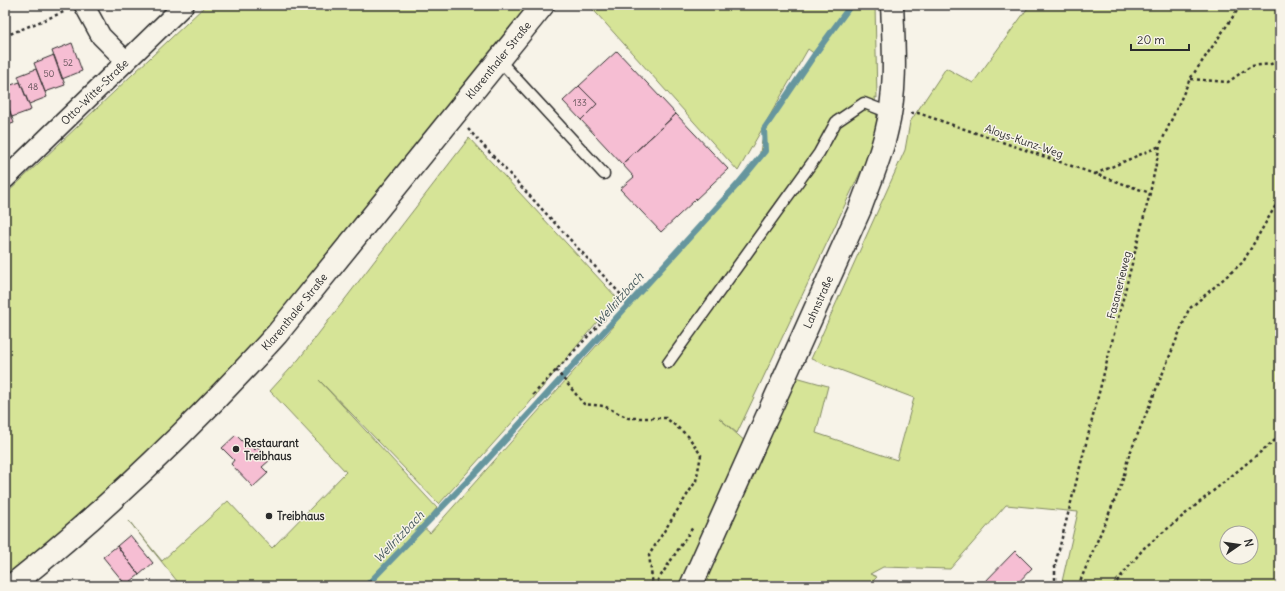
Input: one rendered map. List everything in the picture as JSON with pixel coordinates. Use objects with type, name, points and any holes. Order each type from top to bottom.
[{"type":"main road","name":"Klarenthaler Straße","points":[[11,586],[66,541],[141,474],[246,368],[277,334],[543,5]]},
{"type":"main road","name":"Lahnstraße","points":[[691,586],[860,209],[876,167],[890,113],[894,61],[892,5]]},
{"type":"street","name":"Otto-Witte-Straße","points":[[5,179],[184,5]]},
{"type":"street","points":[[75,8],[126,61]]},
{"type":"lane","points":[[498,60],[604,174]]},
{"type":"lane","points":[[668,363],[819,153],[836,122],[864,103],[890,113]]},
{"type":"path","name":"Fasanerieweg","points":[[1055,586],[1055,565],[1150,193],[1160,145],[1190,78],[1241,5]]},
{"type":"path","points":[[5,36],[75,8]]},
{"type":"path","points":[[1190,78],[1228,82],[1250,66],[1271,64],[1280,60]]},
{"type":"path","name":"Aloys-Kunz-Weg","points":[[890,113],[918,113],[1150,193]]},
{"type":"path","points":[[454,114],[624,298],[531,397]]},
{"type":"path","points":[[1095,174],[1160,145]]},
{"type":"path","points":[[1078,586],[1122,483],[1128,458],[1189,309],[1243,262],[1280,198]]},
{"type":"path","points":[[556,370],[584,404],[604,406],[628,418],[666,418],[688,436],[701,455],[696,481],[649,555],[653,586]]},
{"type":"path","points":[[1112,586],[1144,548],[1280,436]]},
{"type":"green space","points":[[206,5],[530,5],[281,313],[234,366],[186,418],[61,532],[5,578],[5,195]]},
{"type":"green space","points":[[589,5],[875,5],[877,98],[875,97],[878,135],[737,433],[719,418],[748,444],[689,586],[181,586],[129,521],[162,561],[228,501],[272,548],[346,472],[270,391],[299,359],[469,138],[617,298],[526,407],[439,504],[319,380],[437,508],[422,526],[430,533],[614,326],[611,324],[759,158],[764,129],[816,55],[808,49],[738,171]]},
{"type":"green space","points":[[1030,5],[1280,5],[1280,586],[1061,586],[1078,512],[1006,505],[950,569],[883,567],[870,574],[877,577],[868,586],[704,586],[725,526],[796,377],[828,386],[816,433],[897,460],[914,398],[811,359],[905,150],[910,122],[946,68],[973,83]]},
{"type":"building","points":[[72,43],[82,71],[62,79],[52,51]]},
{"type":"building","points":[[617,51],[676,114],[622,164],[581,120],[597,104],[579,86]]},
{"type":"building","points":[[54,55],[65,85],[45,92],[34,63]]},
{"type":"building","points":[[36,69],[47,97],[29,104],[18,76]]},
{"type":"building","points":[[20,82],[31,110],[12,117],[5,98],[5,87]]},
{"type":"building","points":[[579,86],[597,104],[581,120],[563,101]]},
{"type":"building","points":[[5,98],[14,123],[5,126]]},
{"type":"building","points":[[676,114],[728,169],[661,232],[620,189],[634,177],[622,164]]},
{"type":"building","points":[[236,435],[247,446],[249,444],[255,450],[258,447],[270,460],[262,467],[268,473],[253,487],[231,464],[234,460],[222,448]]},
{"type":"building","points":[[130,535],[153,563],[139,575],[117,546]]},
{"type":"building","points":[[117,546],[139,575],[126,585],[103,557]]},
{"type":"building","points":[[1015,551],[1032,568],[1015,586],[981,586]]},
{"type":"waterway","name":"Wellritzbach","points":[[366,586],[478,470],[738,184],[765,151],[764,129],[815,54],[851,5]]},
{"type":"place","name":"Restaurant Treibhaus","points":[[236,449]]},
{"type":"place","name":"Treibhaus","points":[[269,516]]}]
